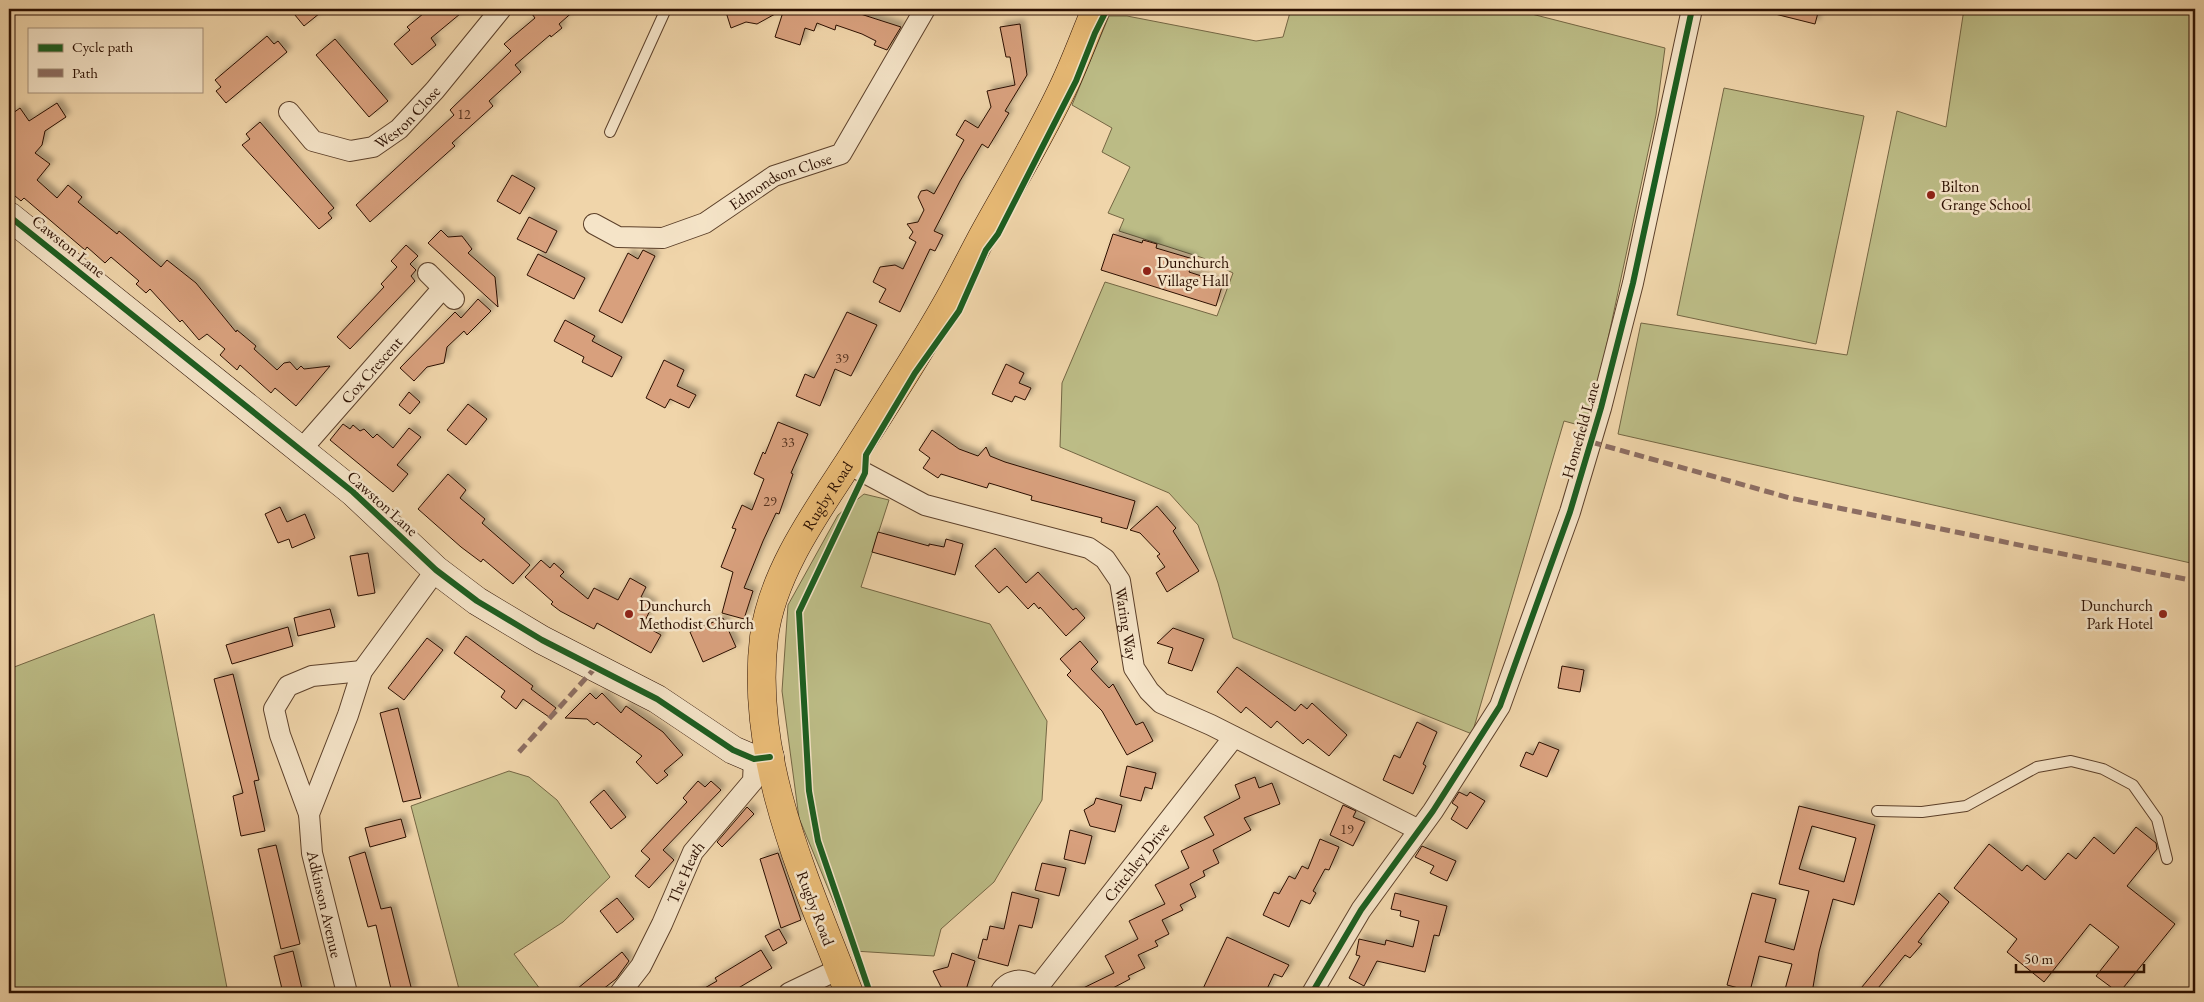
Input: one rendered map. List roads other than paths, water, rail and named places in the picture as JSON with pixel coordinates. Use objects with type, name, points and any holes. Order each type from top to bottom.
[{"type":"main road","name":"Rugby Road","points":[[844,981],[805,883],[779,801],[762,758],[764,635],[770,610],[785,571],[808,524],[848,464],[946,305],[1061,93],[1090,10]]},
{"type":"street","name":"Weston Close","points":[[288,112],[313,141],[350,151],[373,147],[398,128],[435,90],[501,9]]},
{"type":"street","name":"Edmondson Close","points":[[594,224],[618,237],[663,238],[705,223],[774,176],[841,154],[925,9]]},
{"type":"street","name":"Homefield Lane","points":[[1312,993],[1360,910],[1419,830],[1500,706],[1570,512],[1601,408],[1632,283],[1692,9]]},
{"type":"street","name":"Cawston Lane","points":[[9,216],[353,492],[436,570],[477,600],[542,640],[657,699],[733,750],[762,758]]},
{"type":"street","name":"Cox Crescent","points":[[300,450],[448,294],[428,273]]},
{"type":"street","name":"Waring Way","points":[[848,464],[925,504],[1088,548],[1105,559],[1120,581],[1134,668],[1149,691],[1161,703],[1234,737],[1419,830]]},
{"type":"street","name":"Adkinson Avenue","points":[[309,814],[348,715],[362,670],[436,570]]},
{"type":"street","name":"Adkinson Avenue","points":[[347,993],[312,853],[309,814],[280,735],[274,709],[288,686],[312,676],[362,670]]},
{"type":"street","name":"Critchley Drive","points":[[1000,993],[1008,984],[1015,980],[1031,982],[1039,990],[1234,737]]},
{"type":"street","name":"The Heath","points":[[620,993],[641,966],[662,924],[693,852],[753,781],[762,758]]},
{"type":"street","points":[[789,993],[844,981]]},
{"type":"lane","points":[[610,132],[666,9]]},
{"type":"lane","points":[[1877,811],[1922,812],[1966,806],[2037,767],[2071,761],[2103,769],[2133,785],[2157,819],[2167,860]]},
{"type":"place","name":"Bilton Grange School","points":[[1931,195]]},
{"type":"place","name":"Dunchurch Village Hall","points":[[1147,271]]},
{"type":"place","name":"Dunchurch Methodist Church","points":[[629,614]]},
{"type":"place","name":"Dunchurch Park Hotel","points":[[2163,614]]}]
